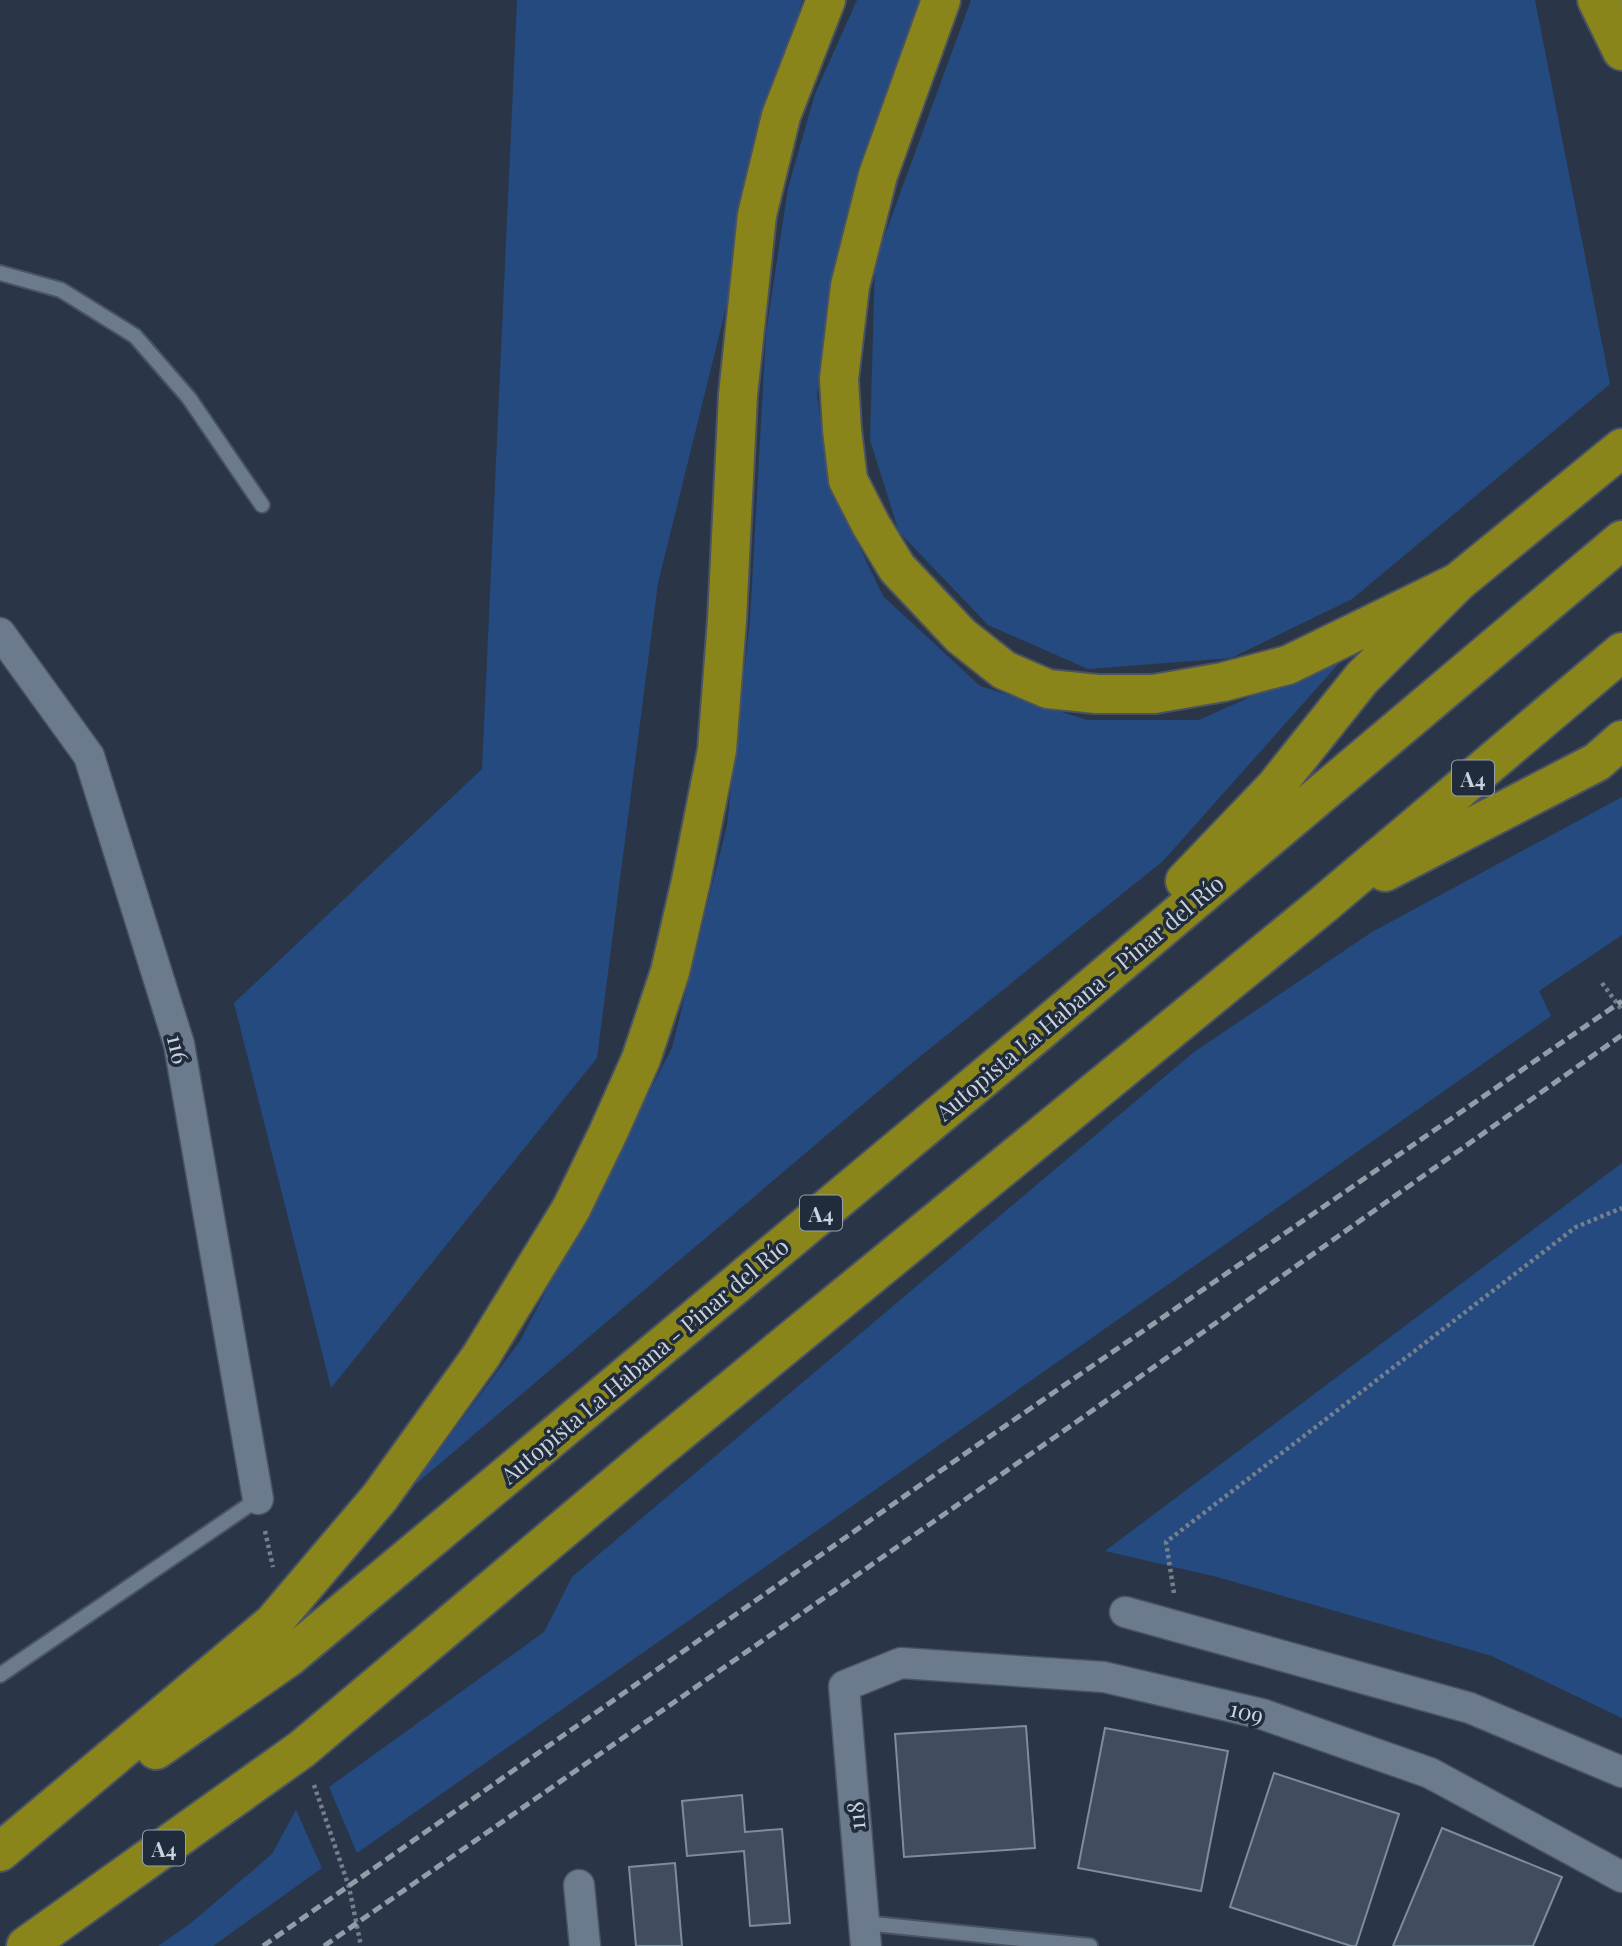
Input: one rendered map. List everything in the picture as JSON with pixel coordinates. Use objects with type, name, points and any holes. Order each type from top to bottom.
[{"type":"highway","points":[[0,1852],[273,1623],[380,1497],[481,1356],[571,1209],[641,1059],[670,972],[715,763],[727,620],[738,395],[757,215],[781,116],[825,0]]},
{"type":"highway","points":[[941,0],[878,176],[850,286],[839,379],[848,480],[897,568],[961,636],[1004,670],[1048,689],[1097,694],[1154,694],[1223,682],[1288,665],[1458,582]]},
{"type":"highway","points":[[1597,0],[1622,51]]},
{"type":"highway","points":[[1034,1036],[1275,787],[1362,678],[1458,582],[1622,448]]},
{"type":"highway","name":"Autopista La Habana - Pinar del Río","points":[[0,1860],[289,1657],[1034,1036],[1622,540]]},
{"type":"highway","name":"A4","points":[[26,1946],[302,1749],[670,1439],[1324,904],[1622,652]]},
{"type":"highway","points":[[1324,904],[1597,762],[1622,740]]},
{"type":"street","name":"116","points":[[0,633],[89,756],[179,1044],[258,1499]]},
{"type":"street","points":[[1125,1612],[1470,1708],[1622,1772]]},
{"type":"street","name":"109","points":[[844,1686],[901,1663],[1104,1677],[1262,1714],[1430,1773],[1622,1877]]},
{"type":"street","name":"118","points":[[844,1686],[865,1935]]},
{"type":"street","points":[[579,1885],[584,1946]]},
{"type":"lane","points":[[0,273],[61,290],[135,336],[189,398],[262,505]]},
{"type":"lane","points":[[0,1675],[258,1499]]},
{"type":"lane","points":[[865,1935],[1090,1946]]},
{"type":"path","points":[[1602,983],[1622,1010]]},
{"type":"path","points":[[1180,1626],[1166,1542],[1576,1227],[1622,1208]]},
{"type":"shaded area","points":[[517,0],[802,0],[658,583],[597,1058],[331,1388],[234,1003],[482,769]]},
{"type":"shaded area","points":[[857,0],[925,0],[830,294],[817,395],[830,486],[883,596],[980,686],[1087,720],[1199,720],[1348,653],[1163,861],[907,1067],[411,1488],[520,1341],[672,1048],[727,825],[750,620],[766,333],[788,188],[815,94]]},
{"type":"shaded area","points":[[971,0],[1535,0],[1610,384],[1352,599],[1231,658],[1088,669],[988,625],[899,532],[870,440],[875,262]]},
{"type":"shaded area","points":[[1622,797],[1622,935],[1539,991],[1551,1016],[357,1853],[329,1787],[544,1632],[572,1577],[1194,1052],[1372,932]]},
{"type":"shaded area","points":[[1622,1163],[1622,1718],[1492,1656],[1217,1577],[1105,1551]]},
{"type":"shaded area","points":[[296,1810],[322,1868],[213,1946],[158,1946],[191,1923],[272,1854]]},
{"type":"building","points":[[1026,1726],[1035,1848],[904,1857],[895,1734]]},
{"type":"building","points":[[1105,1728],[1228,1751],[1201,1891],[1078,1868]]},
{"type":"building","points":[[1274,1773],[1399,1814],[1356,1946],[1230,1907]]},
{"type":"building","points":[[742,1795],[745,1832],[782,1829],[790,1923],[750,1926],[744,1851],[687,1856],[682,1801]]},
{"type":"building","points":[[1442,1828],[1562,1877],[1533,1946],[1393,1946]]},
{"type":"building","points":[[675,1863],[682,1946],[636,1946],[629,1867]]},
{"type":"railway","points":[[263,1946],[976,1446],[1622,1001]]},
{"type":"railway","points":[[324,1946],[1055,1437],[1622,1035]]}]
